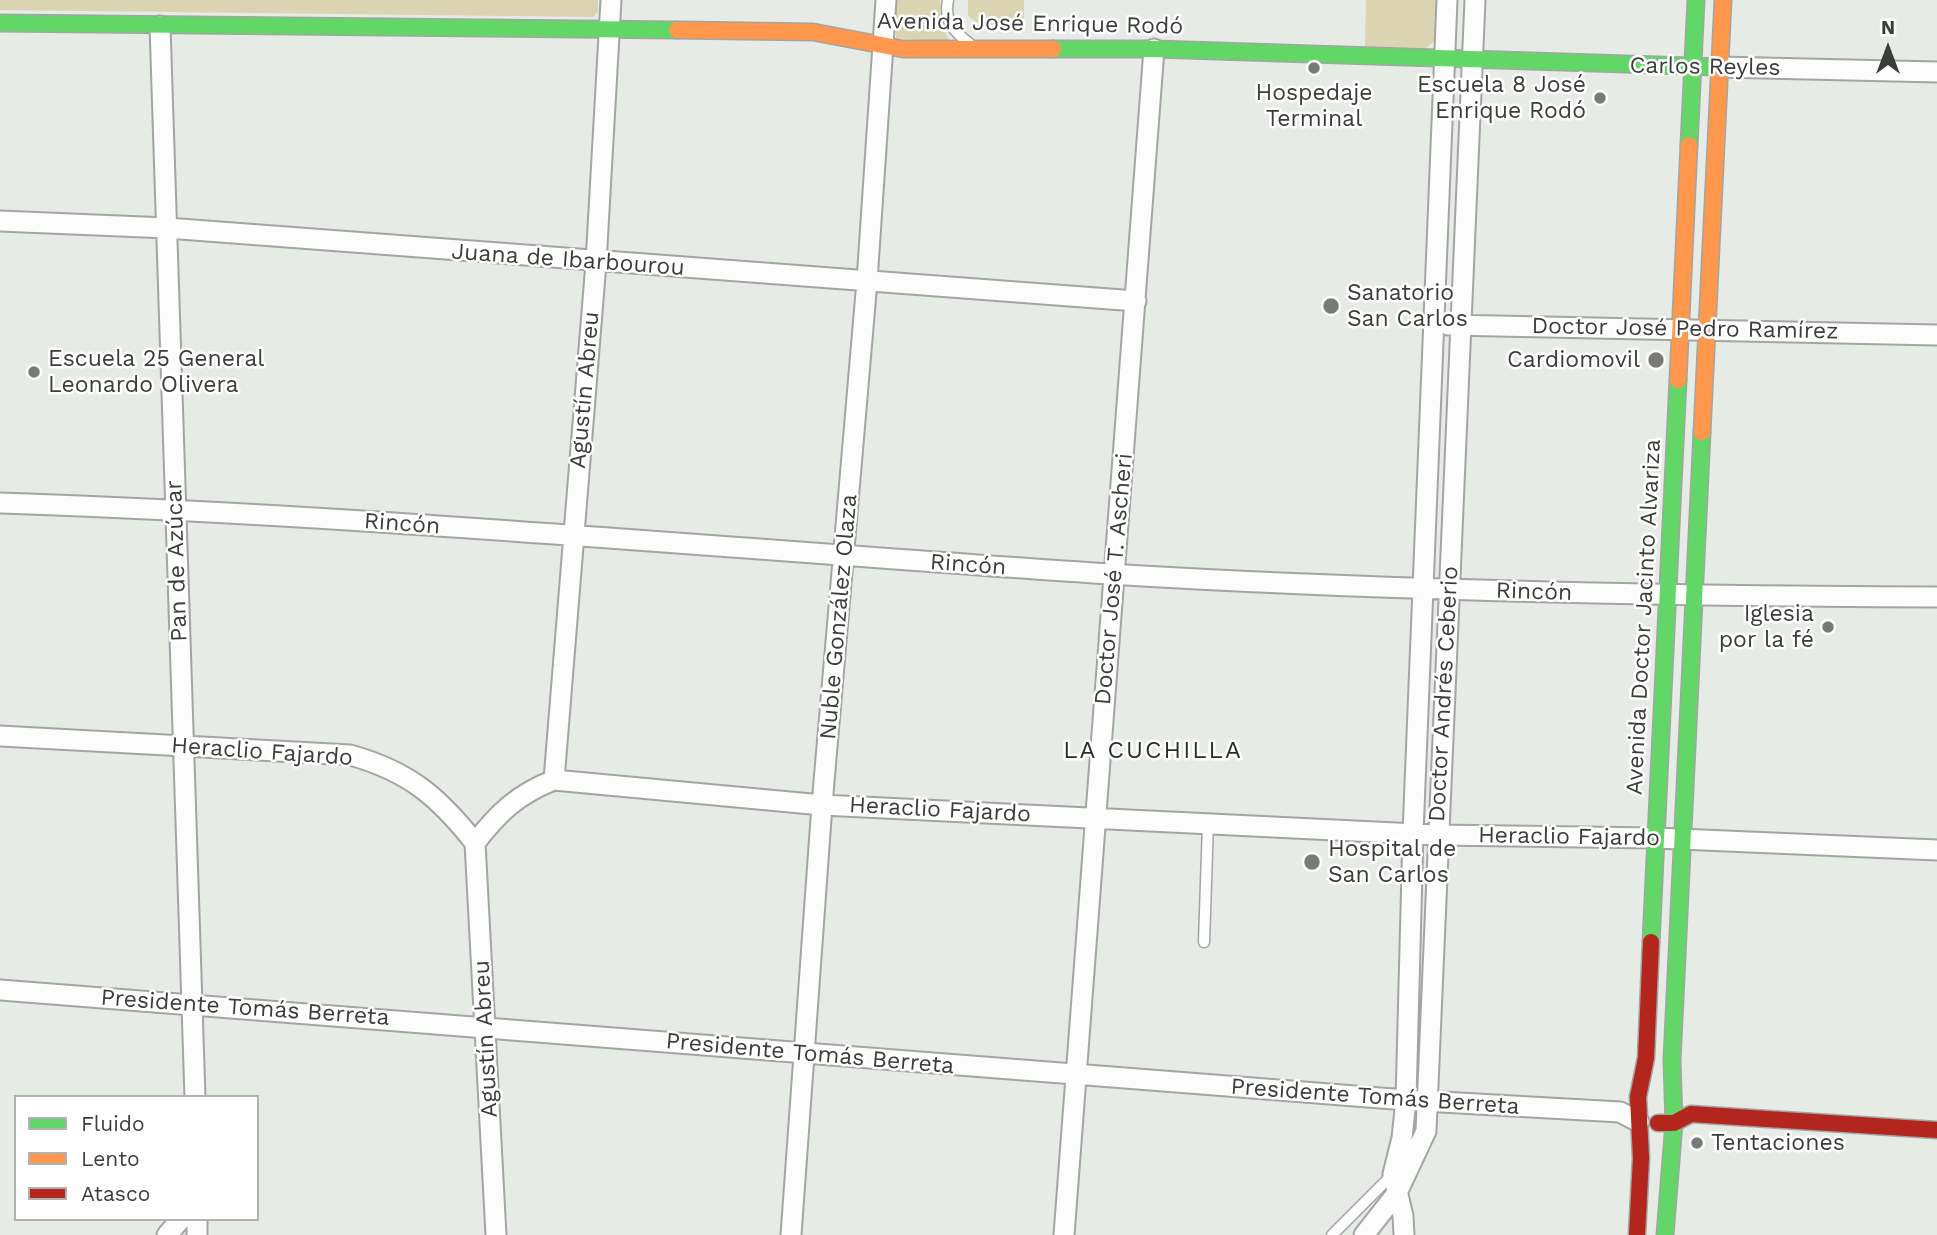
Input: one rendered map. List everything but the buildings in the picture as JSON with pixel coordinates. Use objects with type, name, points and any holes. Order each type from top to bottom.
[{"type":"main road","name":"Avenida Doctor Jacinto Alvariza","points":[[1665,1235],[1674,1123],[1656,1098],[1646,1058],[1696,0]]},
{"type":"main road","name":"Avenida Doctor Jacinto Alvariza","points":[[1637,1235],[1641,1158],[1639,1122],[1656,1098],[1672,1060],[1723,0]]},
{"type":"main road","name":"Avenida José Enrique Rodó","points":[[0,23],[813,32],[884,47],[1154,49],[1473,61]]},
{"type":"main road","name":"Carlos Reyles","points":[[1473,61],[1720,67]]},
{"type":"main road","points":[[1656,1098],[1691,1114],[1937,1130]]},
{"type":"main road","name":"Presidente Tomás Berreta","points":[[1639,1122],[1674,1123],[1691,1114]]},
{"type":"street","name":"Agustín Abreu","points":[[554,780],[596,262],[611,0]]},
{"type":"street","name":"Nuble González Olaza","points":[[791,1235],[822,805],[845,556],[887,0]]},
{"type":"street","name":"Doctor Andrés Ceberio","points":[[1395,1184],[1406,1100],[1413,833],[1447,0]]},
{"type":"street","name":"Doctor Andrés Ceberio","points":[[1395,1184],[1426,1131],[1428,1102],[1437,835],[1475,0]]},
{"type":"street","name":"Pan de Azúcar","points":[[160,26],[195,1095]]},
{"type":"street","name":"Doctor José T. Ascheri","points":[[1064,1235],[1154,49]]},
{"type":"street","name":"Carlos Reyles","points":[[1720,67],[1937,72]]},
{"type":"street","name":"Juana de Ibarbourou","points":[[0,221],[166,228],[1136,301]]},
{"type":"street","name":"Doctor José Pedro Ramírez","points":[[1433,324],[1937,335]]},
{"type":"street","name":"Rincón","points":[[0,503],[175,509],[1116,574],[1424,589],[1694,596],[1937,597]]},
{"type":"street","name":"Heraclio Fajardo","points":[[0,736],[319,751],[380,764],[408,777],[430,793],[475,843],[502,811],[527,790],[554,780],[822,805],[1437,835],[1656,838],[1937,850]]},
{"type":"street","name":"Agustín Abreu","points":[[475,843],[496,1235]]},
{"type":"street","name":"Presidente Tomás Berreta","points":[[0,990],[1428,1102],[1620,1112],[1639,1122]]},
{"type":"street","points":[[1620,1112],[1656,1098]]},
{"type":"street","points":[[1364,1235],[1395,1184]]},
{"type":"street","points":[[1395,1184],[1404,1216],[1404,1235]]},
{"type":"street","points":[[167,1235],[178,1221]]},
{"type":"lane","points":[[948,0],[946,11],[950,26],[975,48]]},
{"type":"lane","points":[[1204,942],[1208,823]]},
{"type":"lane","points":[[1332,1235],[1395,1184]]},
{"type":"shaded area","points":[[0,0],[598,0],[598,12],[593,17],[0,10]]},
{"type":"shaded area","points":[[896,0],[940,0],[941,26],[951,42],[896,38]]},
{"type":"shaded area","points":[[968,0],[1024,0],[1024,25],[980,25],[968,16]]},
{"type":"shaded area","points":[[1366,0],[1438,0],[1437,39],[1426,48],[1365,47]]},
{"type":"traffic: fast","points":[[1689,145],[1696,0]]},
{"type":"traffic: fast","points":[[0,23],[677,30]]},
{"type":"traffic: fast","points":[[1053,49],[1154,49],[1720,67]]},
{"type":"traffic: fast","points":[[1651,942],[1678,380]]},
{"type":"traffic: fast","points":[[1665,1235],[1674,1123],[1672,1060],[1702,432]]},
{"type":"traffic: slow","points":[[1702,432],[1723,0]]},
{"type":"traffic: slow","points":[[677,30],[813,32],[903,49],[1053,49]]},
{"type":"traffic: slow","points":[[1678,380],[1689,145]]},
{"type":"traffic: jam","points":[[1637,1235],[1641,1158],[1638,1097],[1646,1058],[1651,942]]},
{"type":"traffic: jam","points":[[1658,1123],[1674,1123],[1691,1114],[1937,1130]]},
{"type":"place","name":"Hospedaje Terminal","points":[[1314,68]]},
{"type":"place","name":"Escuela 8 José Enrique Rodó","points":[[1600,98]]},
{"type":"place","name":"Sanatorio San Carlos","points":[[1331,306]]},
{"type":"place","name":"Cardiomovil","points":[[1656,360]]},
{"type":"place","name":"Escuela 25 General Leonardo Olivera","points":[[34,372]]},
{"type":"place","name":"Iglesia por la fé","points":[[1828,627]]},
{"type":"place","name":"Hospital de San Carlos","points":[[1312,862]]},
{"type":"place","name":"Tentaciones","points":[[1697,1143]]},
{"type":"district","name":"LA CUCHILLA","points":[[1153,751]]}]
